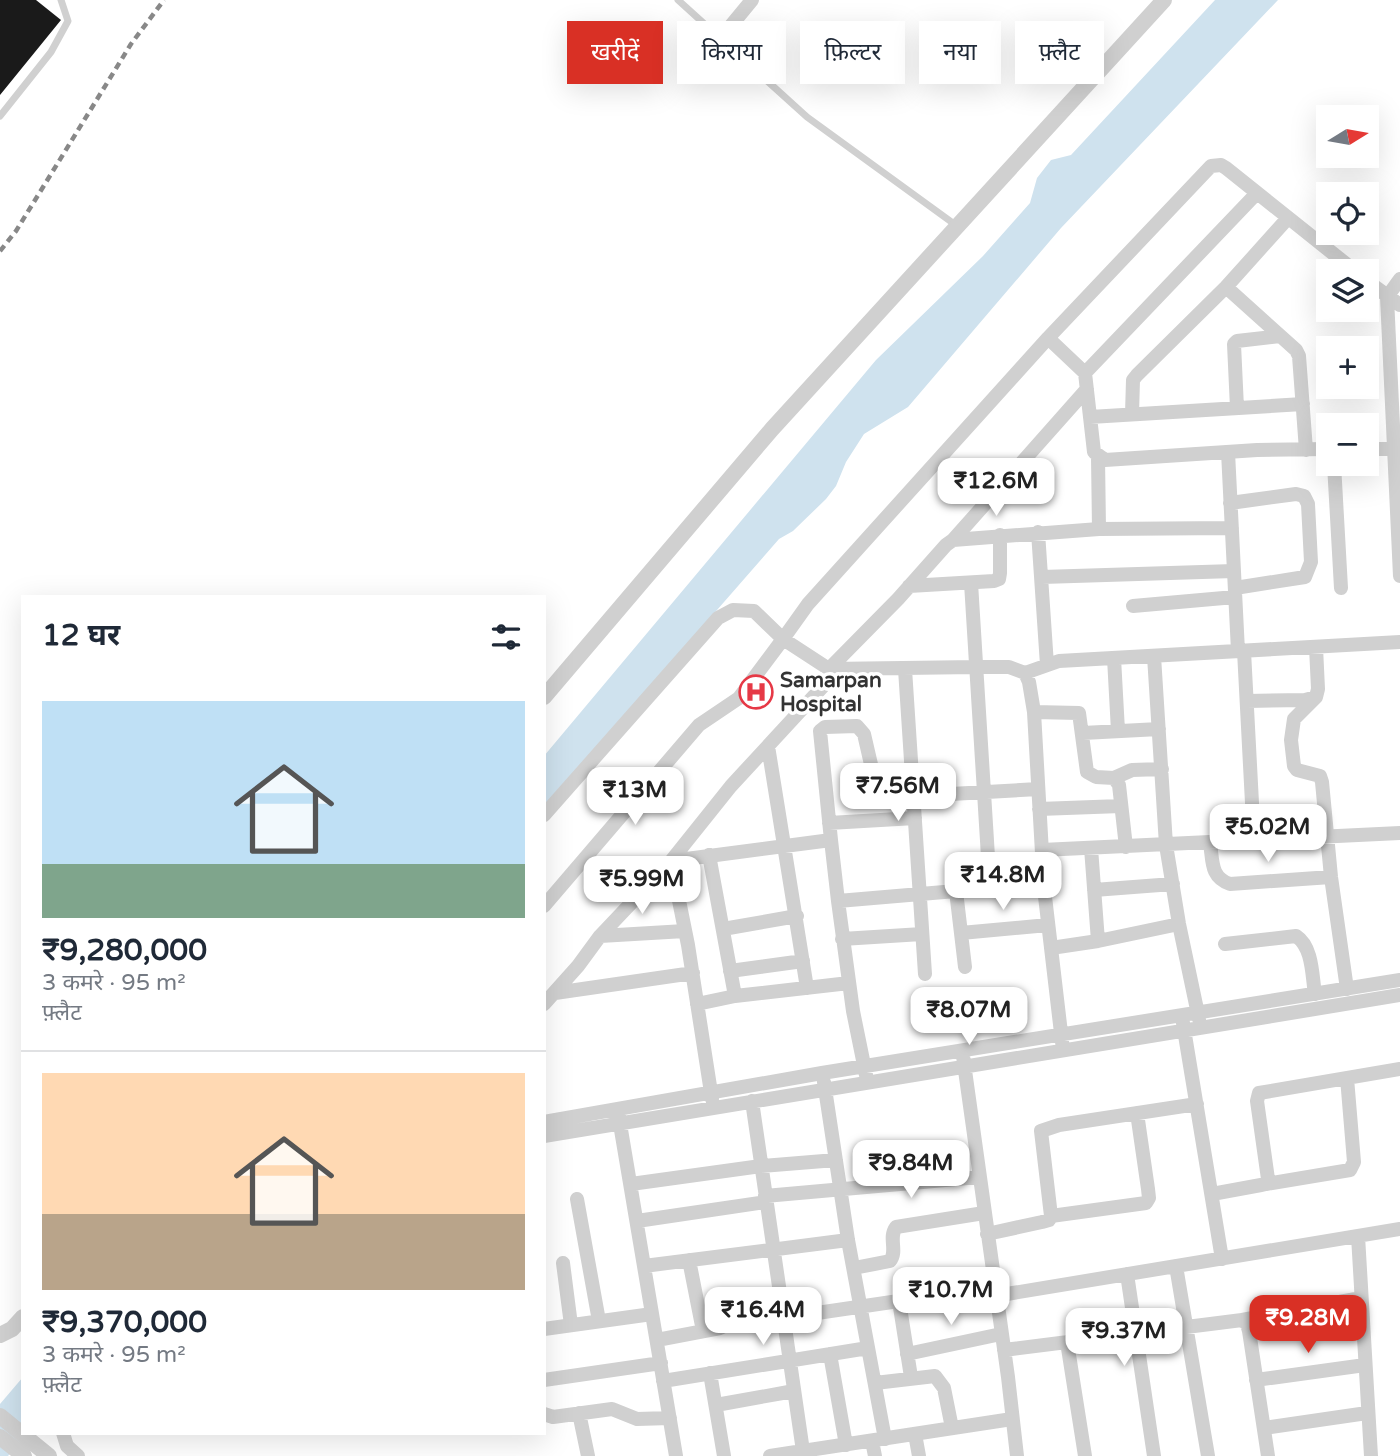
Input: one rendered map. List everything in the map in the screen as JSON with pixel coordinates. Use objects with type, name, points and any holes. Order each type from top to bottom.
[{"type":"street","points":[[735,21],[752,0]]},
{"type":"street","points":[[546,695],[772,429],[1164,0]]},
{"type":"street","points":[[546,904],[699,725],[739,698],[808,604],[1048,338],[1211,166],[1221,165],[1340,259]]},
{"type":"street","points":[[1085,373],[1257,193]]},
{"type":"street","points":[[1132,414],[1133,380],[1226,287],[1288,218]]},
{"type":"street","points":[[1400,279],[1394,301],[1394,449],[1400,576]]},
{"type":"street","points":[[1226,287],[1296,350],[1299,356],[1306,450]]},
{"type":"street","points":[[1379,290],[1394,301]]},
{"type":"street","points":[[1237,408],[1234,344],[1237,341],[1280,336]]},
{"type":"street","points":[[1048,338],[1085,373],[1094,452],[1105,460],[1316,450]]},
{"type":"street","points":[[546,1002],[600,936],[671,861],[731,786],[834,669],[953,540],[1087,388]]},
{"type":"street","points":[[1090,416],[1303,404]]},
{"type":"street","points":[[1379,449],[1394,449]]},
{"type":"street","points":[[1228,452],[1235,592],[1247,701],[1254,841]]},
{"type":"street","points":[[1098,457],[1100,529]]},
{"type":"street","points":[[1335,476],[1341,588]]},
{"type":"street","points":[[1133,606],[1235,592],[1305,577],[1311,562],[1308,504],[1304,496],[1296,494],[1230,503]]},
{"type":"street","points":[[953,540],[1100,529],[1232,528]]},
{"type":"street","points":[[1038,532],[1047,665]]},
{"type":"street","points":[[909,586],[999,579],[1000,535]]},
{"type":"street","points":[[1042,577],[1234,570]]},
{"type":"street","points":[[971,583],[990,889]]},
{"type":"street","points":[[546,813],[712,622],[733,610],[754,611],[783,639],[834,669],[1009,667],[1025,673],[1059,661],[1400,642]]},
{"type":"street","points":[[1316,647],[1316,697],[1294,719],[1291,740],[1294,766],[1297,770],[1320,776],[1322,782],[1331,877],[1347,989]]},
{"type":"street","points":[[1154,656],[1166,845],[1179,924],[1201,1027]]},
{"type":"street","points":[[1114,658],[1118,731]]},
{"type":"street","points":[[905,669],[925,974]]},
{"type":"street","points":[[1025,673],[1034,712],[1044,888],[1063,1050]]},
{"type":"street","points":[[1247,701],[1306,700],[1316,697]]},
{"type":"street","points":[[1034,712],[1076,711],[1081,717],[1087,772],[1096,777],[1114,778],[1132,770],[1162,769]]},
{"type":"street","points":[[866,1075],[842,939],[818,737],[820,731],[825,727],[849,725],[861,729],[870,767],[878,777],[913,773]]},
{"type":"street","points":[[1083,733],[1159,729]]},
{"type":"street","points":[[768,746],[786,844],[807,988]]},
{"type":"street","points":[[1114,778],[1119,785],[1126,847]]},
{"type":"street","points":[[951,794],[1038,789]]},
{"type":"street","points":[[1039,809],[1121,806]]},
{"type":"street","points":[[829,823],[915,818]]},
{"type":"street","points":[[1042,850],[1400,833]]},
{"type":"street","points":[[671,861],[831,840]]},
{"type":"street","points":[[1210,843],[1215,873],[1218,879],[1230,884],[1331,877]]},
{"type":"street","points":[[1091,848],[1098,941]]},
{"type":"street","points":[[709,855],[734,996]]},
{"type":"street","points":[[671,861],[693,973],[712,1100]]},
{"type":"street","points":[[1094,890],[1173,884]]},
{"type":"street","points":[[838,901],[956,891],[1044,888]]},
{"type":"street","points":[[956,891],[965,967]]},
{"type":"street","points":[[723,929],[797,916]]},
{"type":"street","points":[[1051,948],[1179,924]]},
{"type":"street","points":[[961,933],[1048,925]]},
{"type":"street","points":[[600,936],[685,931]]},
{"type":"street","points":[[842,939],[922,934]]},
{"type":"street","points":[[1224,944],[1296,936],[1307,950],[1315,994]]},
{"type":"street","points":[[730,971],[803,961]]},
{"type":"street","points":[[555,993],[693,973]]},
{"type":"street","points":[[963,1059],[1061,1034],[1400,981]]},
{"type":"street","points":[[697,1004],[734,996],[849,983]]},
{"type":"street","points":[[712,1100],[752,1101],[825,1089],[866,1075],[963,1059],[1063,1050],[1400,995]]},
{"type":"street","points":[[1181,1014],[1222,1259]]},
{"type":"street","points":[[963,1059],[1017,1456]]},
{"type":"street","points":[[1266,1184],[1268,1179],[1257,1101],[1259,1093],[1400,1069]]},
{"type":"street","points":[[546,1122],[619,1115],[712,1100],[822,1073],[866,1075]]},
{"type":"street","points":[[822,1073],[848,1240],[875,1382],[879,1440],[875,1456]]},
{"type":"street","points":[[1212,1194],[1350,1170],[1354,1162],[1347,1078]]},
{"type":"street","points":[[752,1101],[794,1391],[798,1453]]},
{"type":"street","points":[[986,1234],[1049,1220],[1051,1216],[1041,1132],[1059,1125],[1197,1104]]},
{"type":"street","points":[[1051,1216],[1142,1205],[1146,1202],[1149,1198],[1137,1113]]},
{"type":"street","points":[[546,1135],[619,1115]]},
{"type":"street","points":[[619,1115],[676,1456]]},
{"type":"street","points":[[631,1184],[761,1166],[836,1160]]},
{"type":"street","points":[[637,1221],[840,1189],[979,1177]]},
{"type":"street","points":[[577,1199],[599,1321]]},
{"type":"street","points":[[854,1268],[890,1261],[893,1257],[893,1231],[896,1227],[984,1213]]},
{"type":"street","points":[[783,1318],[899,1301],[1127,1274],[1400,1229]]},
{"type":"street","points":[[1358,1236],[1371,1456]]},
{"type":"street","points":[[644,1266],[848,1240]]},
{"type":"street","points":[[689,1260],[703,1331]]},
{"type":"street","points":[[563,1263],[571,1325]]},
{"type":"street","points":[[1176,1266],[1208,1456]]},
{"type":"street","points":[[1127,1274],[1154,1456]]},
{"type":"street","points":[[657,1340],[731,1324],[757,1301],[779,1294]]},
{"type":"street","points":[[1004,1350],[1242,1320],[1361,1298]]},
{"type":"street","points":[[899,1301],[911,1377]]},
{"type":"street","points":[[546,1329],[652,1314]]},
{"type":"street","points":[[0,1335],[12,1329],[21,1319]]},
{"type":"street","points":[[1242,1320],[1249,1331],[1268,1456]]},
{"type":"street","points":[[907,1354],[1001,1334]]},
{"type":"street","points":[[1067,1342],[1085,1456]]},
{"type":"street","points":[[663,1381],[868,1348]]},
{"type":"street","points":[[830,1354],[846,1445]]},
{"type":"street","points":[[546,1380],[661,1363]]},
{"type":"street","points":[[1256,1380],[1365,1365]]},
{"type":"street","points":[[710,1373],[724,1456]]},
{"type":"street","points":[[875,1382],[935,1376],[944,1388],[953,1428]]},
{"type":"street","points":[[716,1405],[794,1391]]},
{"type":"street","points":[[546,1415],[553,1417],[612,1409],[637,1419],[670,1418]]},
{"type":"street","points":[[579,1413],[588,1456]]},
{"type":"street","points":[[1264,1427],[1367,1413]]},
{"type":"street","points":[[0,1416],[21,1433]]},
{"type":"street","points":[[771,1456],[1012,1419]]},
{"type":"street","points":[[915,1434],[919,1456]]},
{"type":"street","points":[[23,1435],[49,1456]]},
{"type":"street","points":[[64,1435],[67,1446],[78,1456]]},
{"type":"street","points":[[0,1437],[24,1456]]},
{"type":"lane","points":[[0,116],[51,52],[68,22],[61,0]]},
{"type":"lane","points":[[678,0],[807,117],[957,226]]},
{"type":"water","points":[[1215,0],[1278,0],[1061,228],[908,407],[864,434],[826,499],[793,531],[779,539],[546,806],[546,754],[876,360],[983,256],[1030,203],[1037,178],[1051,160],[1071,155]]},
{"type":"water","points":[[21,1379],[21,1435],[25,1435],[8,1456],[0,1456],[0,1404]]},
{"type":"building","points":[[0,0],[36,0],[61,20],[0,95]]},
{"type":"building","points":[[761,685],[772,693],[762,705],[752,697]]},
{"type":"railway","points":[[0,251],[16,231],[131,44],[164,0]]},
{"type":"place","name":"Samarpan Hospital","points":[[756,692]]}]
